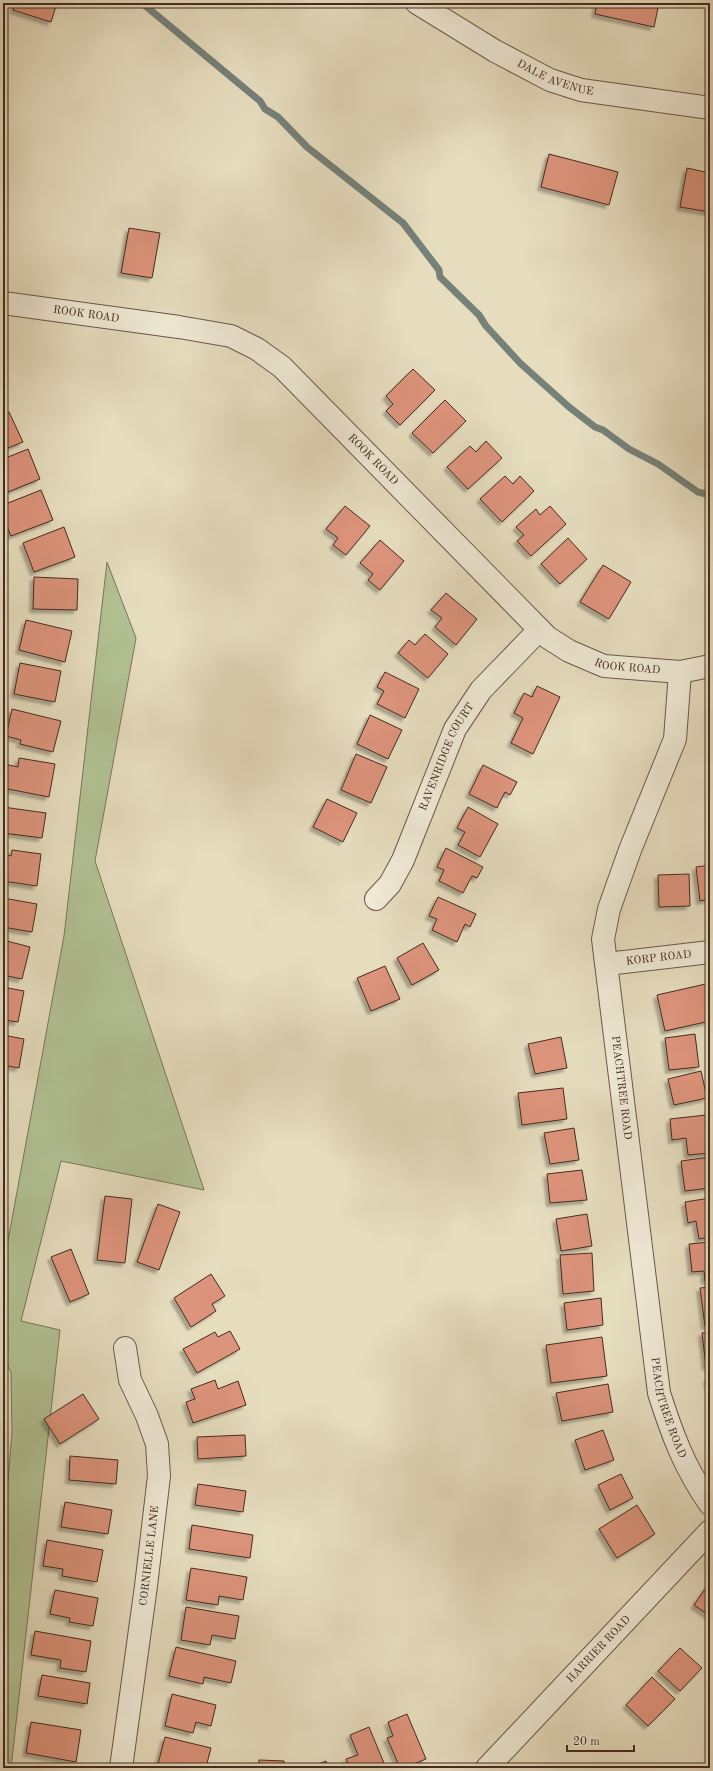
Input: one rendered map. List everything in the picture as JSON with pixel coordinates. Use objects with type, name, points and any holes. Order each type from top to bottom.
[{"type":"street","name":"DALE AVENUE","points":[[417,3],[494,51],[550,80],[581,90],[710,108]]},
{"type":"street","name":"ROOK ROAD","points":[[3,303],[187,328],[231,336],[258,349],[282,367],[539,630],[569,651],[604,666],[680,672],[710,666]]},
{"type":"street","name":"RAVENRIDGE COURT","points":[[376,899],[390,884],[403,860],[455,729],[480,690],[539,630]]},
{"type":"street","name":"PEACHTREE ROAD","points":[[680,672],[675,738],[630,850],[609,909],[602,939],[659,1393],[674,1440],[694,1482],[710,1504]]},
{"type":"street","name":"KORP ROAD","points":[[606,964],[710,952]]},
{"type":"street","name":"CORNIELLE LANE","points":[[121,1768],[146,1586],[158,1476],[157,1444],[147,1416],[130,1380],[125,1348]]},
{"type":"street","name":"HARRIER ROAD","points":[[488,1768],[710,1531]]},
{"type":"green space","points":[[107,562],[136,638],[95,861],[204,1190],[61,1161],[21,1321],[60,1330],[11,1768],[3,1768],[3,1537],[12,1433],[11,1372],[3,1359],[3,1268],[64,936]]},
{"type":"building","points":[[15,3],[57,3],[51,22],[13,10]]},
{"type":"building","points":[[597,3],[659,3],[654,27],[595,14]]},
{"type":"building","points":[[549,154],[618,172],[609,205],[541,187]]},
{"type":"building","points":[[687,168],[710,173],[710,212],[680,207]]},
{"type":"building","points":[[129,228],[160,233],[152,278],[121,273]]},
{"type":"building","points":[[413,369],[435,390],[400,425],[386,411],[393,404],[386,396]]},
{"type":"building","points":[[3,393],[8,405],[3,407]]},
{"type":"building","points":[[445,400],[466,421],[433,453],[412,433]]},
{"type":"building","points":[[9,412],[23,442],[3,450],[3,415]]},
{"type":"building","points":[[486,441],[502,458],[468,489],[447,467],[470,446],[476,452]]},
{"type":"building","points":[[28,449],[40,479],[3,494],[3,459]]},
{"type":"building","points":[[505,476],[513,484],[520,476],[534,491],[502,522],[480,499]]},
{"type":"building","points":[[41,490],[53,520],[11,536],[3,517],[3,505]]},
{"type":"building","points":[[345,506],[370,526],[346,555],[333,545],[338,538],[326,529]]},
{"type":"building","points":[[550,506],[566,524],[531,556],[517,541],[524,535],[516,527],[536,509],[540,515]]},
{"type":"building","points":[[64,527],[75,557],[34,572],[23,543]]},
{"type":"building","points":[[568,538],[587,559],[560,584],[541,564]]},
{"type":"building","points":[[380,540],[404,561],[380,590],[368,580],[373,574],[360,563]]},
{"type":"building","points":[[603,565],[631,582],[609,619],[580,602]]},
{"type":"building","points":[[34,577],[78,579],[77,610],[33,609]]},
{"type":"building","points":[[446,593],[477,619],[456,645],[435,627],[442,618],[431,610]]},
{"type":"building","points":[[26,620],[72,631],[65,662],[19,650]]},
{"type":"building","points":[[425,634],[448,654],[428,678],[398,653],[409,640],[415,645]]},
{"type":"building","points":[[20,663],[61,671],[55,702],[14,694]]},
{"type":"building","points":[[385,672],[419,689],[405,718],[377,704],[384,691],[377,687]]},
{"type":"building","points":[[537,686],[560,697],[533,754],[511,743],[523,718],[514,713],[524,693],[532,697]]},
{"type":"building","points":[[12,709],[61,721],[53,752],[20,744],[21,740],[6,736]]},
{"type":"building","points":[[370,715],[402,730],[388,759],[357,744]]},
{"type":"building","points":[[356,754],[387,767],[371,803],[341,790]]},
{"type":"building","points":[[19,758],[55,764],[49,797],[3,788],[4,764],[18,767]]},
{"type":"building","points":[[483,765],[517,782],[510,795],[505,792],[497,808],[469,794]]},
{"type":"building","points":[[327,799],[357,813],[343,842],[313,827]]},
{"type":"building","points":[[3,807],[46,813],[42,838],[3,833]]},
{"type":"building","points":[[468,807],[498,824],[480,857],[458,845],[465,832],[457,828]]},
{"type":"building","points":[[446,848],[483,867],[477,878],[472,876],[463,893],[439,881],[444,870],[437,867]]},
{"type":"building","points":[[12,850],[41,854],[37,886],[3,881],[3,854],[11,856]]},
{"type":"building","points":[[710,865],[710,899],[700,901],[696,867]]},
{"type":"building","points":[[689,874],[690,906],[659,907],[658,875]]},
{"type":"building","points":[[438,897],[476,914],[470,927],[465,924],[457,942],[432,930],[437,919],[429,916]]},
{"type":"building","points":[[3,898],[37,904],[32,932],[3,927]]},
{"type":"building","points":[[3,940],[30,947],[22,979],[3,975]]},
{"type":"building","points":[[423,943],[439,970],[412,985],[397,958]]},
{"type":"building","points":[[385,966],[400,999],[371,1011],[357,978]]},
{"type":"building","points":[[710,983],[710,1021],[665,1031],[657,995]]},
{"type":"building","points":[[3,987],[24,991],[18,1022],[3,1020]]},
{"type":"building","points":[[695,1034],[699,1067],[669,1070],[665,1038]]},
{"type":"building","points":[[3,1035],[24,1039],[19,1068],[3,1065]]},
{"type":"building","points":[[561,1037],[567,1068],[535,1074],[528,1044]]},
{"type":"building","points":[[701,1071],[707,1098],[674,1105],[668,1079]]},
{"type":"building","points":[[3,1083],[7,1084],[3,1106]]},
{"type":"building","points":[[563,1088],[567,1119],[522,1125],[518,1093]]},
{"type":"building","points":[[706,1115],[710,1138],[710,1153],[688,1155],[686,1138],[672,1140],[670,1119]]},
{"type":"building","points":[[574,1128],[579,1160],[550,1164],[544,1133]]},
{"type":"building","points":[[710,1157],[710,1188],[685,1191],[681,1161]]},
{"type":"building","points":[[582,1170],[587,1200],[550,1203],[547,1174]]},
{"type":"building","points":[[105,1196],[132,1199],[125,1263],[97,1260]]},
{"type":"building","points":[[710,1198],[710,1237],[699,1239],[696,1221],[688,1223],[685,1202]]},
{"type":"building","points":[[158,1204],[180,1212],[159,1270],[137,1262]]},
{"type":"building","points":[[587,1214],[592,1246],[561,1251],[556,1219]]},
{"type":"building","points":[[710,1242],[710,1280],[705,1281],[704,1271],[692,1272],[689,1244]]},
{"type":"building","points":[[71,1249],[89,1294],[70,1302],[51,1257]]},
{"type":"building","points":[[592,1253],[594,1291],[563,1294],[560,1255]]},
{"type":"building","points":[[211,1274],[225,1296],[212,1304],[216,1311],[191,1327],[174,1298]]},
{"type":"building","points":[[710,1287],[710,1325],[705,1326],[700,1288]]},
{"type":"building","points":[[601,1298],[603,1325],[567,1330],[564,1303]]},
{"type":"building","points":[[230,1331],[240,1349],[197,1373],[183,1349],[215,1332],[218,1337]]},
{"type":"building","points":[[710,1332],[710,1366],[706,1367],[702,1333]]},
{"type":"building","points":[[602,1337],[607,1376],[551,1383],[546,1345]]},
{"type":"building","points":[[710,1378],[710,1391],[707,1379]]},
{"type":"building","points":[[215,1380],[218,1389],[238,1381],[246,1405],[193,1423],[186,1402],[195,1399],[191,1389]]},
{"type":"building","points":[[608,1384],[613,1412],[562,1421],[556,1393]]},
{"type":"building","points":[[83,1394],[99,1419],[60,1444],[44,1419]]},
{"type":"building","points":[[603,1430],[614,1460],[585,1470],[575,1440]]},
{"type":"building","points":[[245,1435],[246,1456],[198,1459],[197,1437]]},
{"type":"building","points":[[70,1456],[118,1460],[116,1484],[69,1480]]},
{"type":"building","points":[[621,1474],[633,1498],[610,1510],[598,1485]]},
{"type":"building","points":[[198,1484],[246,1491],[243,1512],[195,1505]]},
{"type":"building","points":[[65,1502],[112,1510],[108,1534],[61,1527]]},
{"type":"building","points":[[637,1505],[655,1534],[617,1558],[599,1529]]},
{"type":"building","points":[[192,1525],[253,1535],[250,1558],[189,1549]]},
{"type":"building","points":[[47,1540],[103,1550],[97,1582],[62,1576],[63,1569],[43,1566]]},
{"type":"building","points":[[191,1568],[247,1577],[243,1600],[219,1596],[218,1605],[186,1600]]},
{"type":"building","points":[[710,1582],[710,1616],[694,1605]]},
{"type":"building","points":[[55,1590],[98,1598],[93,1626],[69,1622],[70,1618],[50,1614]]},
{"type":"building","points":[[186,1607],[239,1616],[235,1639],[212,1635],[210,1645],[181,1640]]},
{"type":"building","points":[[35,1631],[91,1641],[86,1672],[60,1668],[61,1660],[31,1655]]},
{"type":"building","points":[[176,1647],[236,1661],[231,1683],[204,1677],[203,1684],[169,1676]]},
{"type":"building","points":[[680,1648],[702,1668],[680,1691],[658,1671]]},
{"type":"building","points":[[42,1675],[90,1683],[87,1704],[38,1696]]},
{"type":"building","points":[[652,1677],[675,1699],[648,1726],[626,1705]]},
{"type":"building","points":[[172,1694],[216,1705],[211,1726],[196,1722],[193,1733],[165,1726]]},
{"type":"building","points":[[407,1714],[426,1759],[404,1768],[400,1768],[387,1738],[393,1736],[388,1722]]},
{"type":"building","points":[[31,1722],[81,1730],[76,1762],[26,1753]]},
{"type":"building","points":[[369,1727],[386,1768],[350,1768],[346,1759],[358,1755],[350,1735]]},
{"type":"building","points":[[165,1737],[211,1748],[206,1767],[193,1764],[192,1768],[172,1768],[158,1764]]},
{"type":"building","points":[[259,1760],[284,1761],[284,1768],[259,1768]]},
{"type":"building","points":[[326,1761],[329,1768],[308,1768]]},
{"type":"waterway","points":[[142,3],[260,101],[265,109],[278,117],[307,147],[403,223],[439,270],[440,277],[479,315],[486,326],[520,363],[569,407],[595,427],[603,430],[629,449],[658,464],[698,492],[710,495]]}]
